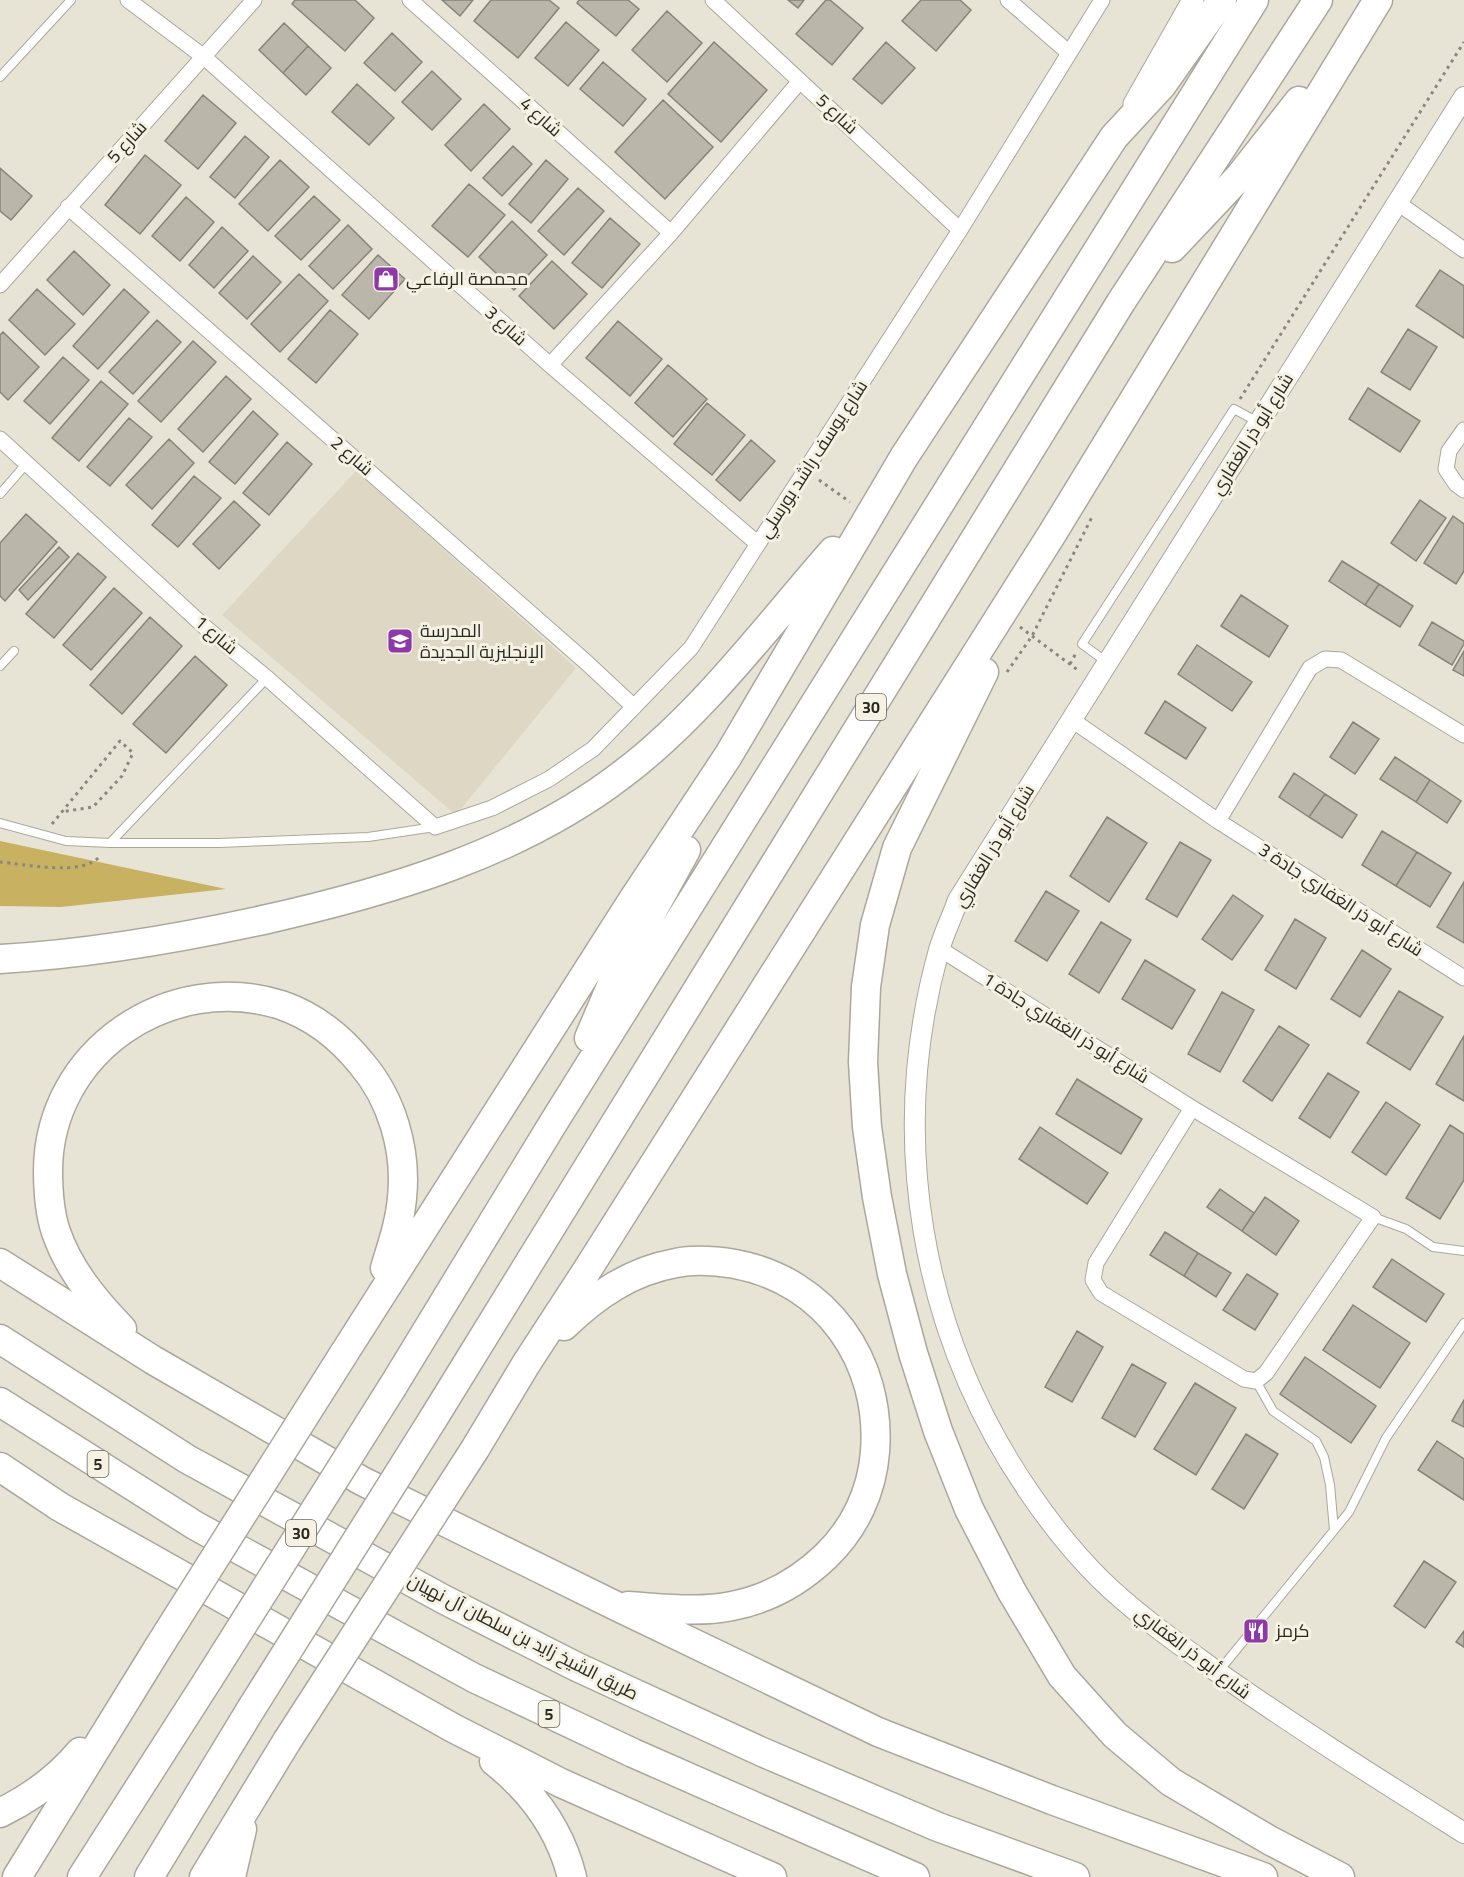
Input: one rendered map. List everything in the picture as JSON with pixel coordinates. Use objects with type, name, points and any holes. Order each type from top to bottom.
[{"type":"highway","points":[[0,959],[89,952],[158,942],[301,911],[420,877],[482,853],[548,822],[590,798],[624,773],[664,740],[724,676],[865,502],[1114,137],[1162,85],[1222,0]]},
{"type":"highway","name":"30","points":[[82,1877],[393,1386],[552,1125],[1254,0]]},
{"type":"highway","name":"30","points":[[151,1877],[250,1709],[433,1419],[1121,302],[1318,0]]},
{"type":"highway","points":[[1121,302],[1240,176],[1377,2]]},
{"type":"highway","points":[[204,1877],[248,1802],[475,1449],[526,1364],[1052,534],[1377,2]]},
{"type":"highway","points":[[17,1877],[375,1302],[619,921],[728,756],[865,502]]},
{"type":"highway","points":[[1052,534],[897,848],[876,925],[866,987],[864,1072],[867,1127],[876,1197],[892,1274],[913,1353],[938,1431],[969,1509],[1012,1592],[1062,1677],[1115,1735],[1171,1782],[1269,1840],[1340,1877]]},
{"type":"highway","points":[[552,1125],[612,984],[699,825],[728,756]]},
{"type":"highway","points":[[153,1360],[95,1300],[68,1260],[51,1213],[48,1195],[48,1161],[53,1127],[58,1113],[71,1085],[89,1060],[108,1041],[132,1023],[162,1008],[181,1002],[233,997],[267,1002],[290,1009],[315,1022],[344,1042],[375,1082],[396,1130],[403,1178],[396,1230],[375,1302]]},
{"type":"highway","points":[[526,1364],[580,1310],[612,1287],[662,1266],[679,1262],[708,1261],[759,1270],[800,1290],[822,1308],[842,1330],[856,1352],[866,1377],[876,1423],[872,1472],[858,1513],[842,1538],[824,1558],[803,1576],[776,1592],[732,1606],[687,1609],[614,1605]]},
{"type":"highway","points":[[0,1263],[153,1360],[362,1481],[614,1605],[878,1732],[1052,1800],[1263,1877]]},
{"type":"highway","name":"طريق الشيخ زايد بن سلطان آل نهيان","points":[[0,1340],[187,1459],[443,1599],[577,1667],[762,1752],[938,1827],[1075,1877]]},
{"type":"highway","name":"5","points":[[0,1402],[196,1526],[474,1678],[644,1758],[915,1877]]},
{"type":"highway","points":[[0,1467],[60,1507],[453,1728],[561,1783],[772,1877]]},
{"type":"highway","points":[[0,1486],[60,1507]]},
{"type":"highway","points":[[0,1813],[26,1799],[57,1776],[127,1698]]},
{"type":"highway","points":[[453,1728],[518,1782],[538,1804],[556,1832],[572,1877]]},
{"type":"highway","points":[[231,1877],[248,1802]]},
{"type":"highway","points":[[73,1877],[102,1846]]},
{"type":"main road","points":[[1114,137],[1193,0]]},
{"type":"street","name":"شارع 3","points":[[128,0],[204,57],[550,365],[758,544]]},
{"type":"street","name":"شارع 5","points":[[0,285],[254,0]]},
{"type":"street","name":"شارع 4","points":[[410,0],[671,233]]},
{"type":"street","name":"شارع 5","points":[[712,0],[960,230]]},
{"type":"street","points":[[1008,0],[1069,53]]},
{"type":"street","name":"شارع يوسف راشد بورسلي","points":[[435,827],[492,808],[549,779],[593,749],[692,648],[960,230],[1102,0]]},
{"type":"street","points":[[550,365],[671,233],[800,81]]},
{"type":"street","name":"شارع أبو ذر الغفاري","points":[[1464,97],[958,900],[940,949],[923,1022],[916,1087],[916,1173],[925,1248],[944,1322],[971,1392],[1006,1459],[1049,1521],[1099,1578],[1156,1629],[1268,1709],[1464,1833]]},
{"type":"street","points":[[1398,203],[1464,250]]},
{"type":"street","name":"شارع 2","points":[[68,207],[587,663],[634,707]]},
{"type":"street","points":[[1464,430],[1449,451],[1446,469],[1456,484],[1464,490]]},
{"type":"street","name":"شارع 1","points":[[0,439],[206,628],[267,678],[435,827]]},
{"type":"street","points":[[1218,821],[1310,669],[1325,659],[1341,660],[1464,735]]},
{"type":"street","name":"شارع أبو ذر الغفاري جادة 3","points":[[1072,720],[1218,821],[1464,978]]},
{"type":"street","name":"شارع أبو ذر الغفاري جادة 1","points":[[940,949],[1192,1108],[1373,1217]]},
{"type":"street","points":[[1192,1108],[1096,1263],[1093,1280],[1101,1293],[1244,1379],[1256,1381],[1266,1373],[1373,1217]]},
{"type":"lane","points":[[0,78],[70,0]]},
{"type":"lane","points":[[1108,663],[1082,644],[1234,409],[1259,423]]},
{"type":"lane","points":[[0,494],[27,463]]},
{"type":"lane","points":[[0,666],[14,651]]},
{"type":"lane","points":[[110,843],[267,678]]},
{"type":"lane","points":[[0,822],[66,841],[110,843],[219,843],[368,837],[435,827]]},
{"type":"lane","points":[[1373,1217],[1406,1229],[1433,1247],[1464,1251]]},
{"type":"lane","points":[[1218,1672],[1349,1512],[1386,1438],[1464,1323]]},
{"type":"lane","points":[[1256,1381],[1273,1411],[1316,1441],[1324,1457],[1330,1485],[1334,1530]]},
{"type":"path","points":[[1234,409],[1464,42]]},
{"type":"path","points":[[806,470],[865,502]]},
{"type":"path","points":[[1016,624],[1095,683]]},
{"type":"path","points":[[1003,680],[1032,636]]},
{"type":"path","points":[[43,835],[61,812],[120,741],[133,753],[122,776],[93,807],[61,812]]},
{"type":"path","points":[[0,862],[80,867],[96,860],[110,843]]},
{"type":"shaded area","name":"المدرسة الإنجليزية الجديدة","points":[[356,471],[576,668],[456,815],[222,615]]},
{"type":"shaded area","points":[[0,841],[226,889],[61,907],[0,906]]},
{"type":"building","points":[[295,0],[355,0],[374,18],[345,51],[292,4]]},
{"type":"building","points":[[442,0],[473,0],[460,16]]},
{"type":"building","points":[[491,0],[549,0],[559,8],[518,58],[474,21]]},
{"type":"building","points":[[579,0],[628,0],[639,9],[616,36],[577,3]]},
{"type":"building","points":[[788,0],[804,0],[798,8]]},
{"type":"building","points":[[826,0],[830,0],[863,28],[832,65],[796,34]]},
{"type":"building","points":[[921,0],[960,0],[971,10],[936,51],[902,21]]},
{"type":"building","points":[[667,11],[702,43],[667,82],[632,50]]},
{"type":"building","points":[[566,22],[599,50],[568,86],[535,58]]},
{"type":"building","points":[[284,23],[308,46],[283,73],[259,50]]},
{"type":"building","points":[[392,33],[422,62],[395,91],[364,63]]},
{"type":"building","points":[[714,42],[767,90],[721,142],[668,94]]},
{"type":"building","points":[[886,42],[915,68],[882,104],[853,79]]},
{"type":"building","points":[[308,46],[331,68],[306,95],[283,73]]},
{"type":"building","points":[[603,62],[646,99],[623,126],[580,89]]},
{"type":"building","points":[[432,71],[461,99],[432,130],[402,102]]},
{"type":"building","points":[[357,84],[394,118],[369,145],[332,112]]},
{"type":"building","points":[[203,95],[236,123],[198,169],[165,141]]},
{"type":"building","points":[[663,100],[713,147],[665,199],[615,152]]},
{"type":"building","points":[[484,104],[510,129],[471,171],[445,145]]},
{"type":"building","points":[[245,136],[269,157],[235,198],[210,177]]},
{"type":"building","points":[[513,146],[532,164],[502,196],[483,178]]},
{"type":"building","points":[[145,155],[181,185],[140,234],[105,205]]},
{"type":"building","points":[[280,160],[309,187],[268,231],[239,204]]},
{"type":"building","points":[[546,160],[568,179],[531,223],[509,204]]},
{"type":"building","points":[[0,168],[32,196],[11,220],[0,211]]},
{"type":"building","points":[[469,184],[505,215],[468,257],[432,226]]},
{"type":"building","points":[[578,188],[604,211],[564,255],[538,231]]},
{"type":"building","points":[[314,196],[340,220],[301,260],[275,236]]},
{"type":"building","points":[[186,197],[214,222],[180,261],[152,236]]},
{"type":"building","points":[[610,218],[640,244],[602,288],[572,263]]},
{"type":"building","points":[[512,221],[547,255],[514,290],[479,257]]},
{"type":"building","points":[[348,225],[372,249],[333,289],[309,266]]},
{"type":"building","points":[[222,227],[248,251],[214,288],[189,265]]},
{"type":"building","points":[[74,251],[110,285],[83,315],[47,280]]},
{"type":"building","points":[[378,255],[405,279],[369,319],[342,295]]},
{"type":"building","points":[[253,256],[281,282],[247,319],[219,293]]},
{"type":"building","points":[[552,261],[587,294],[554,329],[519,296]]},
{"type":"building","points":[[1440,270],[1464,286],[1464,338],[1416,306]]},
{"type":"building","points":[[299,274],[328,301],[280,352],[251,324]]},
{"type":"building","points":[[37,289],[75,324],[45,355],[9,320]]},
{"type":"building","points":[[124,289],[149,312],[98,369],[73,346]]},
{"type":"building","points":[[330,310],[358,334],[316,383],[288,359]]},
{"type":"building","points":[[157,320],[181,342],[133,394],[109,372]]},
{"type":"building","points":[[618,321],[662,359],[630,396],[586,358]]},
{"type":"building","points":[[1408,329],[1437,347],[1410,390],[1381,372]]},
{"type":"building","points":[[3,332],[39,367],[8,400],[0,392],[0,335]]},
{"type":"building","points":[[193,341],[216,362],[161,422],[138,401]]},
{"type":"building","points":[[63,357],[89,380],[50,424],[24,401]]},
{"type":"building","points":[[668,365],[707,399],[673,437],[635,403]]},
{"type":"building","points":[[226,376],[251,399],[203,452],[178,429]]},
{"type":"building","points":[[101,381],[128,404],[79,461],[52,438]]},
{"type":"building","points":[[1368,388],[1420,421],[1400,452],[1349,419]]},
{"type":"building","points":[[707,403],[745,435],[712,475],[674,444]]},
{"type":"building","points":[[253,411],[278,434],[235,484],[209,462]]},
{"type":"building","points":[[129,418],[152,437],[110,486],[87,467]]},
{"type":"building","points":[[169,439],[194,463],[152,509],[126,485]]},
{"type":"building","points":[[751,440],[775,461],[740,501],[716,480]]},
{"type":"building","points":[[287,442],[312,464],[269,515],[243,493]]},
{"type":"building","points":[[194,476],[221,498],[178,547],[152,525]]},
{"type":"building","points":[[1420,500],[1446,518],[1416,561],[1391,543]]},
{"type":"building","points":[[234,501],[260,525],[219,569],[193,544]]},
{"type":"building","points":[[26,514],[57,542],[5,601],[0,596],[0,543]]},
{"type":"building","points":[[1453,516],[1464,524],[1464,571],[1456,584],[1424,563]]},
{"type":"building","points":[[59,547],[69,557],[28,600],[19,590]]},
{"type":"building","points":[[78,553],[106,577],[54,638],[26,614]]},
{"type":"building","points":[[1342,561],[1379,584],[1365,605],[1329,581]]},
{"type":"building","points":[[1379,584],[1413,606],[1400,627],[1365,605]]},
{"type":"building","points":[[114,588],[142,613],[91,670],[63,645]]},
{"type":"building","points":[[1241,595],[1288,626],[1269,657],[1221,626]]},
{"type":"building","points":[[150,617],[182,646],[122,714],[90,685]]},
{"type":"building","points":[[1432,622],[1464,641],[1452,665],[1419,645]]},
{"type":"building","points":[[1197,645],[1252,682],[1232,711],[1178,674]]},
{"type":"building","points":[[1464,651],[1464,676],[1453,670]]},
{"type":"building","points":[[195,656],[227,685],[166,753],[133,724]]},
{"type":"building","points":[[1165,701],[1206,728],[1186,759],[1145,733]]},
{"type":"building","points":[[1353,722],[1379,739],[1355,774],[1330,757]]},
{"type":"building","points":[[1395,757],[1430,780],[1416,802],[1380,779]]},
{"type":"building","points":[[1294,773],[1325,794],[1309,817],[1279,797]]},
{"type":"building","points":[[1430,780],[1461,801],[1447,823],[1416,802]]},
{"type":"building","points":[[1325,794],[1357,815],[1342,838],[1309,817]]},
{"type":"building","points":[[1107,817],[1147,843],[1109,902],[1070,876]]},
{"type":"building","points":[[1382,831],[1417,852],[1396,886],[1362,865]]},
{"type":"building","points":[[1180,842],[1211,860],[1177,917],[1146,899]]},
{"type":"building","points":[[1417,852],[1451,873],[1430,907],[1396,886]]},
{"type":"building","points":[[1464,882],[1464,943],[1437,927]]},
{"type":"building","points":[[1046,891],[1079,911],[1047,961],[1015,941]]},
{"type":"building","points":[[1233,895],[1263,916],[1232,960],[1202,939]]},
{"type":"building","points":[[1295,919],[1326,938],[1296,989],[1265,970]]},
{"type":"building","points":[[1101,922],[1131,940],[1099,993],[1069,974]]},
{"type":"building","points":[[1362,950],[1391,969],[1360,1017],[1331,999]]},
{"type":"building","points":[[1145,960],[1195,990],[1172,1029],[1122,999]]},
{"type":"building","points":[[1399,991],[1443,1017],[1410,1070],[1367,1043]]},
{"type":"building","points":[[1222,992],[1254,1010],[1220,1072],[1188,1054]]},
{"type":"building","points":[[1279,1026],[1309,1045],[1272,1101],[1243,1081]]},
{"type":"building","points":[[1464,1036],[1464,1101],[1436,1084]]},
{"type":"building","points":[[1328,1073],[1359,1092],[1330,1138],[1299,1118]]},
{"type":"building","points":[[1077,1079],[1142,1119],[1121,1154],[1056,1114]]},
{"type":"building","points":[[1386,1102],[1420,1125],[1386,1175],[1352,1152]]},
{"type":"building","points":[[1450,1125],[1464,1134],[1464,1180],[1440,1219],[1406,1198]]},
{"type":"building","points":[[1040,1127],[1108,1173],[1087,1204],[1019,1159]]},
{"type":"building","points":[[1220,1189],[1254,1213],[1242,1231],[1207,1207]]},
{"type":"building","points":[[1265,1197],[1299,1221],[1276,1255],[1242,1231]]},
{"type":"building","points":[[1165,1232],[1198,1253],[1184,1276],[1150,1255]]},
{"type":"building","points":[[1198,1253],[1231,1273],[1216,1297],[1184,1276]]},
{"type":"building","points":[[1392,1259],[1444,1294],[1426,1322],[1373,1287]]},
{"type":"building","points":[[1247,1274],[1278,1294],[1255,1330],[1223,1310]]},
{"type":"building","points":[[1353,1305],[1410,1343],[1380,1388],[1323,1350]]},
{"type":"building","points":[[1077,1331],[1103,1347],[1072,1402],[1045,1387]]},
{"type":"building","points":[[1305,1357],[1376,1406],[1351,1443],[1280,1394]]},
{"type":"building","points":[[1132,1364],[1166,1383],[1135,1437],[1102,1418]]},
{"type":"building","points":[[1195,1383],[1236,1408],[1196,1475],[1154,1449]]},
{"type":"building","points":[[1464,1400],[1464,1427],[1452,1421]]},
{"type":"building","points":[[1246,1434],[1278,1454],[1244,1509],[1212,1489]]},
{"type":"building","points":[[1437,1441],[1464,1459],[1464,1500],[1418,1470]]},
{"type":"building","points":[[1424,1561],[1456,1582],[1425,1628],[1394,1606]]},
{"type":"building","points":[[1464,1631],[1464,1647],[1456,1642]]},
{"type":"place","name":"محمصة الرفاعي","points":[[386,279]]},
{"type":"place","name":"المدرسة الإنجليزية الجديدة","points":[[400,641]]},
{"type":"place","name":"كرمز","points":[[1256,1631]]}]
